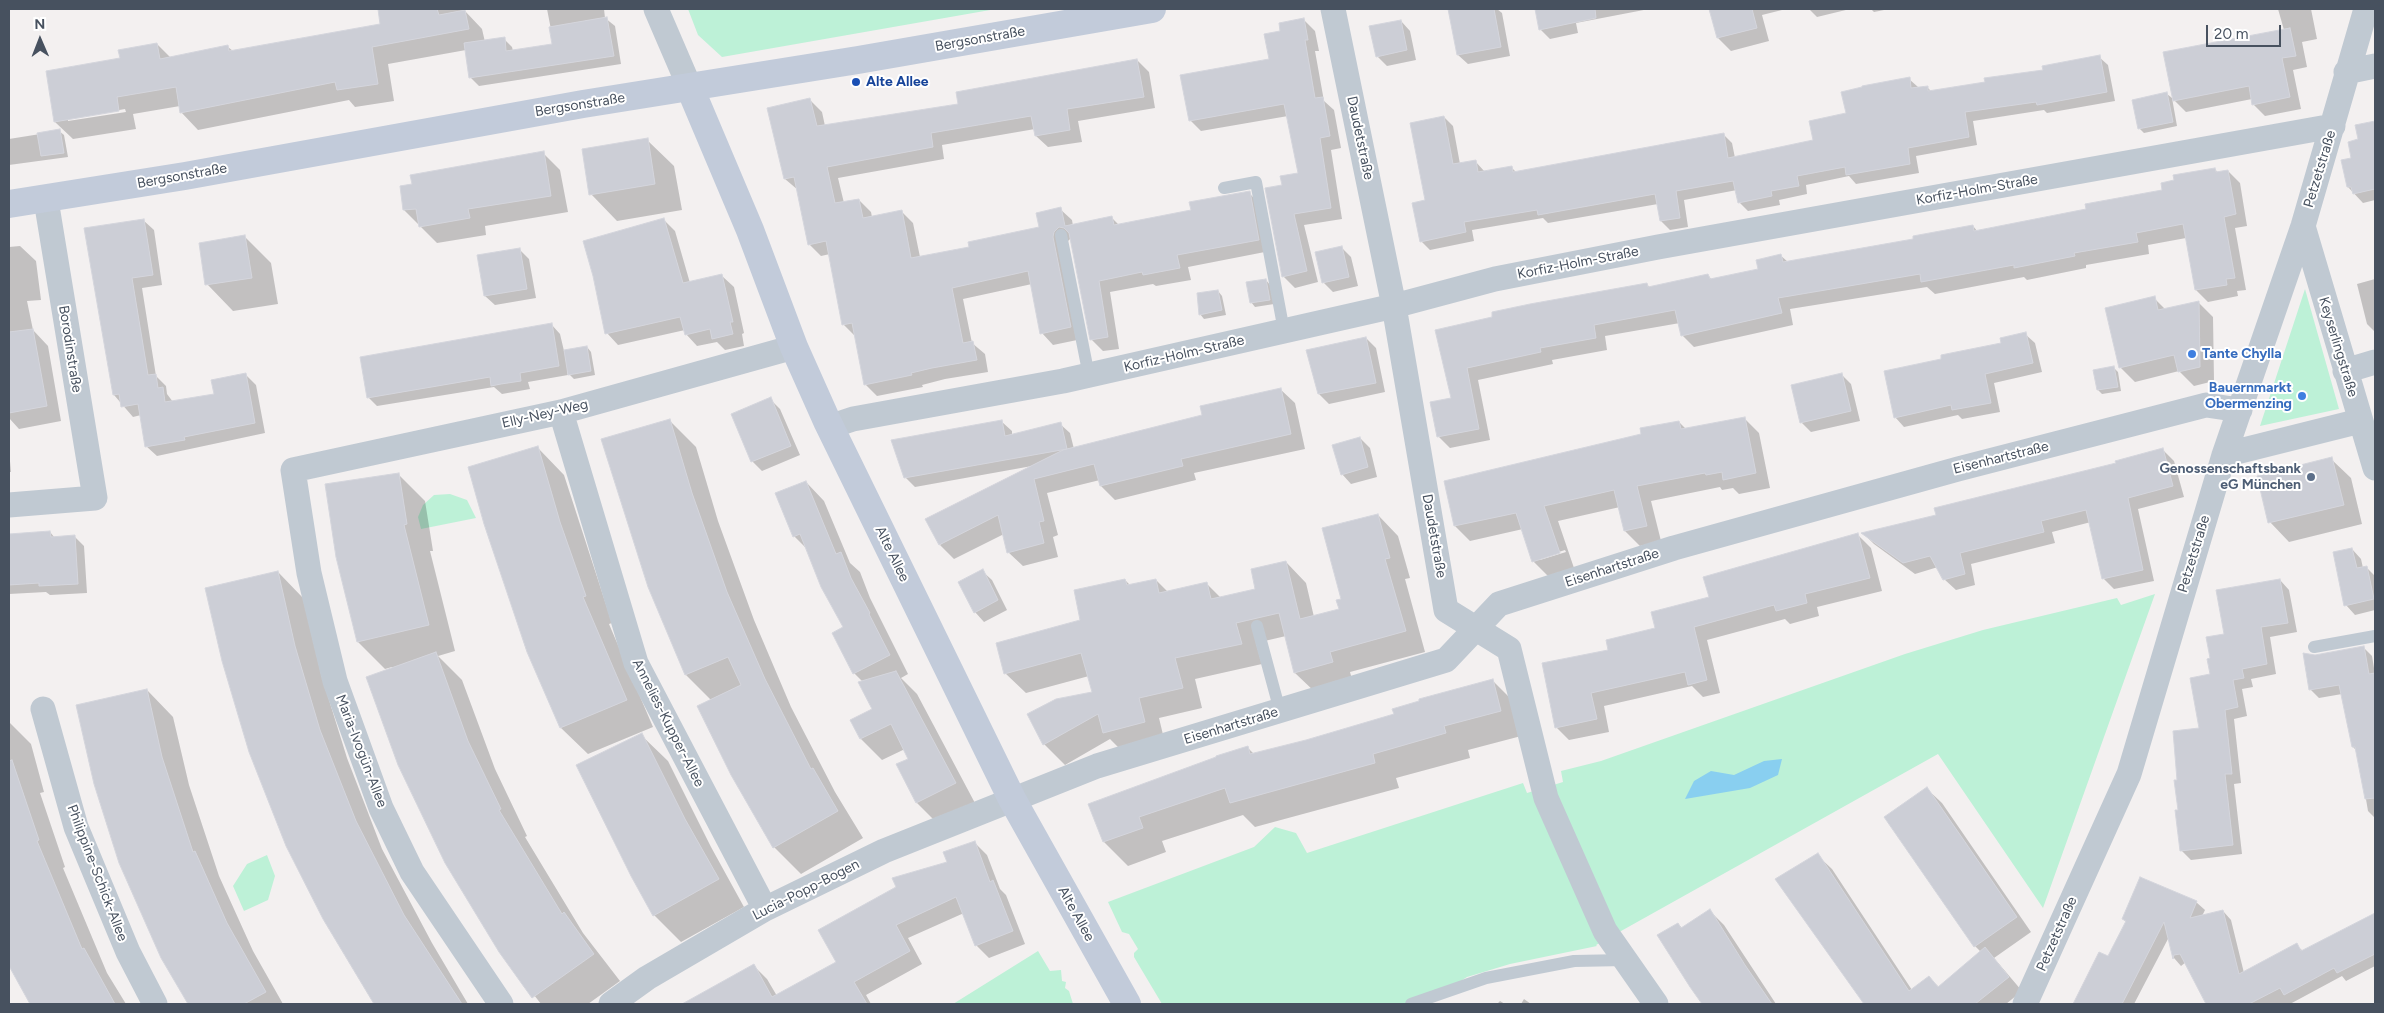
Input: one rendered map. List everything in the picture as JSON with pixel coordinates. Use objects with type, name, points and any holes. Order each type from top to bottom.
[{"type":"street","points":[[656,9],[690,88]]},
{"type":"street","name":"Bergsonstraße","points":[[9,204],[46,200],[583,104],[690,88],[1152,9]]},
{"type":"street","name":"Daudetstraße","points":[[1333,9],[1394,306],[1446,610],[1475,630],[1509,649],[1546,798],[1605,931],[1656,1004]]},
{"type":"street","name":"Petzetstraße","points":[[2026,1004],[2129,774],[2224,455],[2302,226],[2366,9]]},
{"type":"street","points":[[2346,72],[2375,66]]},
{"type":"street","name":"Alte Allee","points":[[690,88],[750,230],[794,347],[829,427],[1012,799],[1126,1004]]},
{"type":"street","name":"Korfiz-Holm-Straße","points":[[829,427],[853,419],[1089,376],[1394,306],[1495,279],[1658,247],[2333,126]]},
{"type":"street","name":"Borodinstraße","points":[[9,505],[95,498],[46,200]]},
{"type":"street","name":"Keyserlingstraße","points":[[2302,226],[2375,468]]},
{"type":"street","name":"Elly-Ney-Weg","points":[[293,470],[561,412],[794,347]]},
{"type":"street","points":[[2345,371],[2375,362]]},
{"type":"street","name":"Eisenhartstraße","points":[[1012,799],[1097,766],[1446,660],[1500,604],[1674,548],[1958,468],[2206,405],[2240,410]]},
{"type":"street","name":"Annelies-Kupper-Allee","points":[[561,412],[636,663],[766,909]]},
{"type":"street","points":[[2224,455],[2360,421]]},
{"type":"street","name":"Maria-Ivogün-Allee","points":[[293,470],[309,573],[333,674],[381,808],[412,872],[501,1004]]},
{"type":"street","name":"Philippine-Schick-Allee","points":[[43,709],[76,827],[128,952],[155,1004]]},
{"type":"street","name":"Lucia-Popp-Bogen","points":[[611,1004],[647,978],[766,909],[884,851],[1012,799]]},
{"type":"lane","points":[[1224,188],[1256,182],[1284,331]]},
{"type":"lane","points":[[1061,235],[1089,376]]},
{"type":"lane","points":[[1257,626],[1280,711]]},
{"type":"lane","points":[[2314,647],[2375,636]]},
{"type":"lane","points":[[1411,1004],[1486,978],[1574,961],[1625,960]]},
{"type":"green space","points":[[688,9],[996,9],[722,57],[698,35]]},
{"type":"green space","points":[[2305,289],[2339,409],[2260,426]]},
{"type":"green space","points":[[450,494],[467,500],[476,518],[421,529],[418,517],[423,505],[434,495]]},
{"type":"green space","points":[[2155,594],[2043,908],[1938,754],[1597,946],[1510,964],[1467,977],[1453,986],[1405,1004],[1162,1004],[1134,957],[1134,953],[1138,949],[1129,934],[1122,932],[1108,902],[1254,847],[1275,827],[1296,833],[1307,853],[1523,783],[1527,793],[1563,782],[1561,771],[1601,761],[1905,654],[1983,630],[2117,598],[2121,605]]},
{"type":"green space","points":[[267,855],[275,876],[268,900],[244,911],[233,886],[247,864]]},
{"type":"green space","points":[[1038,951],[1050,971],[1061,970],[1062,981],[1066,982],[1065,988],[1069,991],[1073,1004],[953,1004]]},
{"type":"water","points":[[1782,759],[1778,775],[1750,788],[1685,799],[1694,781],[1711,771],[1734,775],[1764,761]]},
{"type":"building","points":[[378,9],[437,9],[439,15],[465,10],[469,29],[372,47],[378,84],[337,90],[335,82],[180,113],[176,87],[117,97],[119,111],[54,122],[46,71],[120,58],[118,50],[157,43],[160,59],[228,45],[229,51],[380,24]]},
{"type":"building","points":[[1448,9],[1494,9],[1501,47],[1457,55]]},
{"type":"building","points":[[1535,9],[1595,9],[1596,18],[1539,30]]},
{"type":"building","points":[[1709,9],[1752,9],[1757,28],[1717,38]]},
{"type":"building","points":[[607,17],[614,56],[469,78],[464,43],[505,37],[506,51],[552,44],[549,27]]},
{"type":"building","points":[[1304,18],[1308,40],[1305,40],[1315,98],[1323,97],[1330,136],[1320,138],[1331,208],[1294,214],[1307,271],[1282,277],[1265,188],[1282,185],[1280,176],[1298,173],[1284,104],[1189,121],[1180,75],[1269,59],[1264,34],[1280,31],[1279,23]]},
{"type":"building","points":[[1401,20],[1407,50],[1376,57],[1369,26]]},
{"type":"building","points":[[2290,28],[2296,56],[2282,58],[2290,97],[2252,105],[2249,86],[2173,101],[2163,52]]},
{"type":"building","points":[[2100,55],[2107,92],[2037,105],[2036,102],[1965,112],[1969,137],[1908,148],[1910,164],[1846,175],[1845,167],[1797,176],[1799,186],[1771,191],[1772,196],[1738,203],[1733,181],[1676,191],[1680,218],[1660,221],[1655,194],[1538,215],[1537,210],[1464,222],[1466,232],[1420,242],[1412,203],[1425,200],[1410,123],[1444,116],[1453,164],[1476,160],[1478,172],[1512,166],[1513,172],[1724,133],[1728,158],[1813,140],[1809,121],[1846,113],[1841,92],[1862,86],[1910,77],[1911,88],[1928,86],[1928,91],[1985,82],[1984,78],[2043,70],[2042,66]]},
{"type":"building","points":[[1137,59],[1144,97],[1067,109],[1070,130],[1035,136],[1031,116],[931,133],[933,147],[827,167],[835,203],[859,199],[863,218],[902,210],[911,258],[969,247],[968,242],[1039,227],[1036,213],[1061,207],[1065,226],[1112,216],[1114,225],[1191,210],[1189,202],[1250,191],[1259,240],[1177,255],[1180,268],[1143,275],[1142,272],[1099,281],[1108,337],[1090,340],[1069,233],[1064,228],[1059,227],[1054,232],[1053,237],[1071,327],[1040,334],[1028,271],[952,288],[963,343],[973,341],[977,360],[932,368],[911,373],[912,375],[864,385],[852,323],[842,325],[826,241],[808,245],[794,177],[784,179],[767,108],[810,98],[817,126],[958,104],[956,92]]},
{"type":"building","points":[[2167,92],[2173,122],[2138,129],[2132,100]]},
{"type":"building","points":[[2375,121],[2375,189],[2353,194],[2351,187],[2347,187],[2341,160],[2351,158],[2348,142],[2358,139],[2355,125]]},
{"type":"building","points":[[60,129],[64,153],[41,156],[37,133]]},
{"type":"building","points":[[648,138],[655,184],[589,195],[582,149]]},
{"type":"building","points":[[544,151],[551,196],[468,209],[470,218],[419,227],[416,209],[403,210],[400,186],[412,184],[410,175]]},
{"type":"building","points":[[2215,168],[2216,172],[2228,170],[2236,214],[2224,217],[2235,278],[2226,279],[2227,285],[2195,290],[2183,224],[2136,233],[2138,242],[2074,253],[2075,256],[2014,268],[2014,265],[1921,282],[1920,274],[1778,298],[1782,313],[1681,336],[1675,310],[1594,325],[1596,338],[1540,348],[1541,352],[1467,368],[1479,429],[1437,437],[1430,402],[1451,398],[1435,330],[1492,317],[1492,312],[1530,304],[1647,283],[1648,287],[1708,274],[1710,279],[1758,269],[1756,260],[1781,254],[1783,262],[1913,239],[1913,236],[1973,225],[1974,231],[2086,209],[2085,204],[2162,190],[2161,183],[2174,180],[2173,175]]},
{"type":"building","points":[[664,218],[683,283],[722,274],[733,322],[730,322],[733,334],[712,339],[710,329],[685,335],[680,317],[605,334],[593,276],[583,241]]},
{"type":"building","points":[[144,219],[153,275],[132,278],[148,375],[156,374],[158,388],[163,387],[165,402],[214,394],[211,380],[246,373],[255,423],[184,437],[185,440],[145,447],[138,404],[121,407],[119,394],[113,395],[84,228]]},
{"type":"building","points":[[245,235],[252,278],[205,285],[199,243]]},
{"type":"building","points":[[1342,246],[1349,277],[1322,283],[1315,252]]},
{"type":"building","points":[[520,248],[527,289],[484,296],[477,255]]},
{"type":"building","points":[[1266,279],[1270,300],[1250,303],[1246,282]]},
{"type":"building","points":[[1218,290],[1222,310],[1199,315],[1197,293]]},
{"type":"building","points":[[2155,296],[2158,310],[2199,301],[2200,367],[2178,372],[2174,355],[2119,368],[2105,308]]},
{"type":"building","points":[[552,323],[559,366],[520,373],[521,381],[491,386],[490,377],[367,398],[360,357]]},
{"type":"building","points":[[33,329],[47,406],[9,413],[9,332]]},
{"type":"building","points":[[2026,332],[2033,363],[1985,374],[1991,403],[1952,410],[1951,405],[1894,418],[1884,371],[1941,359],[1941,355],[2001,343],[2000,338]]},
{"type":"building","points":[[1366,337],[1376,383],[1318,394],[1306,350]]},
{"type":"building","points":[[587,346],[591,371],[568,375],[564,350]]},
{"type":"building","points":[[2114,366],[2118,387],[2097,390],[2093,370]]},
{"type":"building","points":[[1842,373],[1851,411],[1800,423],[1791,385]]},
{"type":"building","points":[[1281,388],[1291,434],[1181,459],[1183,466],[1100,486],[1094,464],[1034,479],[1044,521],[1039,522],[1044,543],[1007,553],[998,515],[939,545],[925,519],[1063,450],[1202,415],[1200,406]]},
{"type":"building","points":[[771,397],[791,446],[751,462],[731,414]]},
{"type":"building","points":[[1745,417],[1756,473],[1723,480],[1722,472],[1706,475],[1705,473],[1637,486],[1647,526],[1624,531],[1614,490],[1544,506],[1560,553],[1532,562],[1516,513],[1454,526],[1444,481],[1641,434],[1640,428],[1679,421],[1681,429]]},
{"type":"building","points":[[670,419],[692,493],[727,592],[765,679],[811,769],[813,768],[838,811],[773,848],[731,775],[697,706],[741,685],[728,657],[685,675],[648,587],[601,439]]},
{"type":"building","points":[[1002,420],[1005,436],[1061,422],[1067,449],[904,478],[891,440]]},
{"type":"building","points":[[1360,437],[1368,467],[1341,475],[1332,445]]},
{"type":"building","points":[[538,446],[560,522],[586,596],[583,597],[627,700],[560,728],[527,652],[484,524],[468,467]]},
{"type":"building","points":[[2163,448],[2173,486],[2128,498],[2143,570],[2102,579],[2086,510],[2041,521],[2044,532],[1960,553],[1965,574],[1943,580],[1930,556],[1903,563],[1861,533],[1936,515],[1934,508],[2116,463],[2115,461]]},
{"type":"building","points":[[2332,457],[2344,505],[2268,523],[2257,476]]},
{"type":"building","points":[[399,473],[407,524],[404,525],[429,625],[357,642],[336,557],[325,484]]},
{"type":"building","points":[[806,481],[836,554],[841,552],[851,578],[890,655],[853,674],[832,633],[843,627],[821,587],[800,534],[793,537],[775,493]]},
{"type":"building","points":[[1378,514],[1390,558],[1385,559],[1406,631],[1330,652],[1333,662],[1294,673],[1279,613],[1236,623],[1242,644],[1175,658],[1183,688],[1139,698],[1145,722],[1103,733],[1098,714],[1043,745],[1027,714],[1056,699],[1092,692],[1081,653],[1004,674],[996,643],[1080,620],[1074,590],[1125,579],[1127,585],[1156,579],[1159,593],[1207,582],[1211,599],[1255,589],[1251,569],[1286,561],[1300,619],[1339,609],[1336,600],[1341,599],[1322,528]]},
{"type":"building","points":[[50,531],[51,537],[75,535],[78,584],[39,586],[39,583],[9,585],[9,534]]},
{"type":"building","points":[[1858,533],[1870,578],[1805,594],[1807,603],[1776,611],[1774,605],[1694,627],[1707,680],[1688,685],[1685,672],[1591,693],[1597,719],[1555,728],[1542,663],[1608,650],[1606,640],[1655,628],[1651,612],[1709,597],[1703,577]]},
{"type":"building","points":[[2352,548],[2357,568],[2367,566],[2374,599],[2344,606],[2333,552]]},
{"type":"building","points":[[983,569],[998,600],[974,613],[958,582]]},
{"type":"building","points":[[278,571],[295,646],[320,730],[356,821],[404,915],[462,1004],[374,1004],[323,919],[286,846],[249,752],[222,661],[205,588]]},
{"type":"building","points":[[2280,579],[2288,623],[2261,627],[2267,664],[2242,669],[2244,678],[2233,680],[2238,707],[2225,710],[2232,774],[2225,774],[2233,845],[2180,851],[2175,810],[2178,810],[2174,780],[2177,780],[2173,731],[2199,728],[2190,678],[2210,674],[2207,659],[2210,658],[2206,637],[2224,634],[2216,590]]},
{"type":"building","points":[[2364,646],[2369,674],[2375,673],[2375,798],[2365,799],[2355,747],[2352,747],[2339,685],[2309,690],[2303,653],[2315,655]]},
{"type":"building","points":[[436,652],[468,741],[501,809],[499,810],[562,914],[564,912],[594,954],[532,998],[499,952],[445,863],[398,765],[366,677]]},
{"type":"building","points":[[896,671],[956,783],[916,803],[896,764],[908,759],[891,724],[860,739],[850,720],[872,709],[858,682]]},
{"type":"building","points":[[1493,679],[1501,711],[1444,726],[1446,733],[1373,754],[1375,763],[1230,803],[1225,788],[1139,817],[1143,828],[1103,842],[1088,804],[1216,756],[1248,746],[1250,754],[1306,740],[1394,714],[1392,709],[1419,701],[1419,699]]},
{"type":"building","points":[[147,689],[162,757],[193,852],[195,851],[227,923],[266,992],[244,1004],[188,1004],[161,958],[119,863],[94,784],[76,705]]},
{"type":"building","points":[[642,733],[685,819],[719,879],[653,916],[576,765]]},
{"type":"building","points":[[12,760],[39,840],[37,841],[82,949],[84,948],[115,1004],[30,1004],[9,966],[9,761]]},
{"type":"building","points":[[1927,787],[2017,917],[1974,947],[1884,817]]},
{"type":"building","points":[[975,841],[990,882],[993,880],[1013,931],[975,946],[956,897],[896,925],[910,951],[854,982],[867,1004],[682,1004],[754,964],[772,997],[836,962],[818,930],[896,887],[892,878],[947,862],[943,852]]},
{"type":"building","points":[[1818,853],[1909,991],[1929,976],[1938,987],[1985,947],[2009,977],[1975,1004],[1864,1004],[1775,879]]},
{"type":"building","points":[[2140,877],[2197,901],[2190,918],[2223,910],[2239,974],[2297,943],[2301,951],[2375,913],[2375,954],[2337,973],[2334,968],[2284,995],[2280,988],[2249,1004],[2206,1004],[2180,954],[2174,955],[2173,959],[2164,922],[2122,1004],[2073,1004],[2099,952],[2108,956],[2126,921],[2122,919]]},
{"type":"building","points":[[1710,909],[1772,1004],[1702,1004],[1690,987],[1657,935],[1678,923],[1681,928]]},
{"type":"place","name":"Alte Allee","points":[[856,82]]},
{"type":"place","name":"Tante Chylla","points":[[2192,354]]},
{"type":"place","name":"Bauernmarkt Obermenzing","points":[[2302,396]]},
{"type":"place","name":"Genossenschaftsbank eG München","points":[[2311,477]]}]
